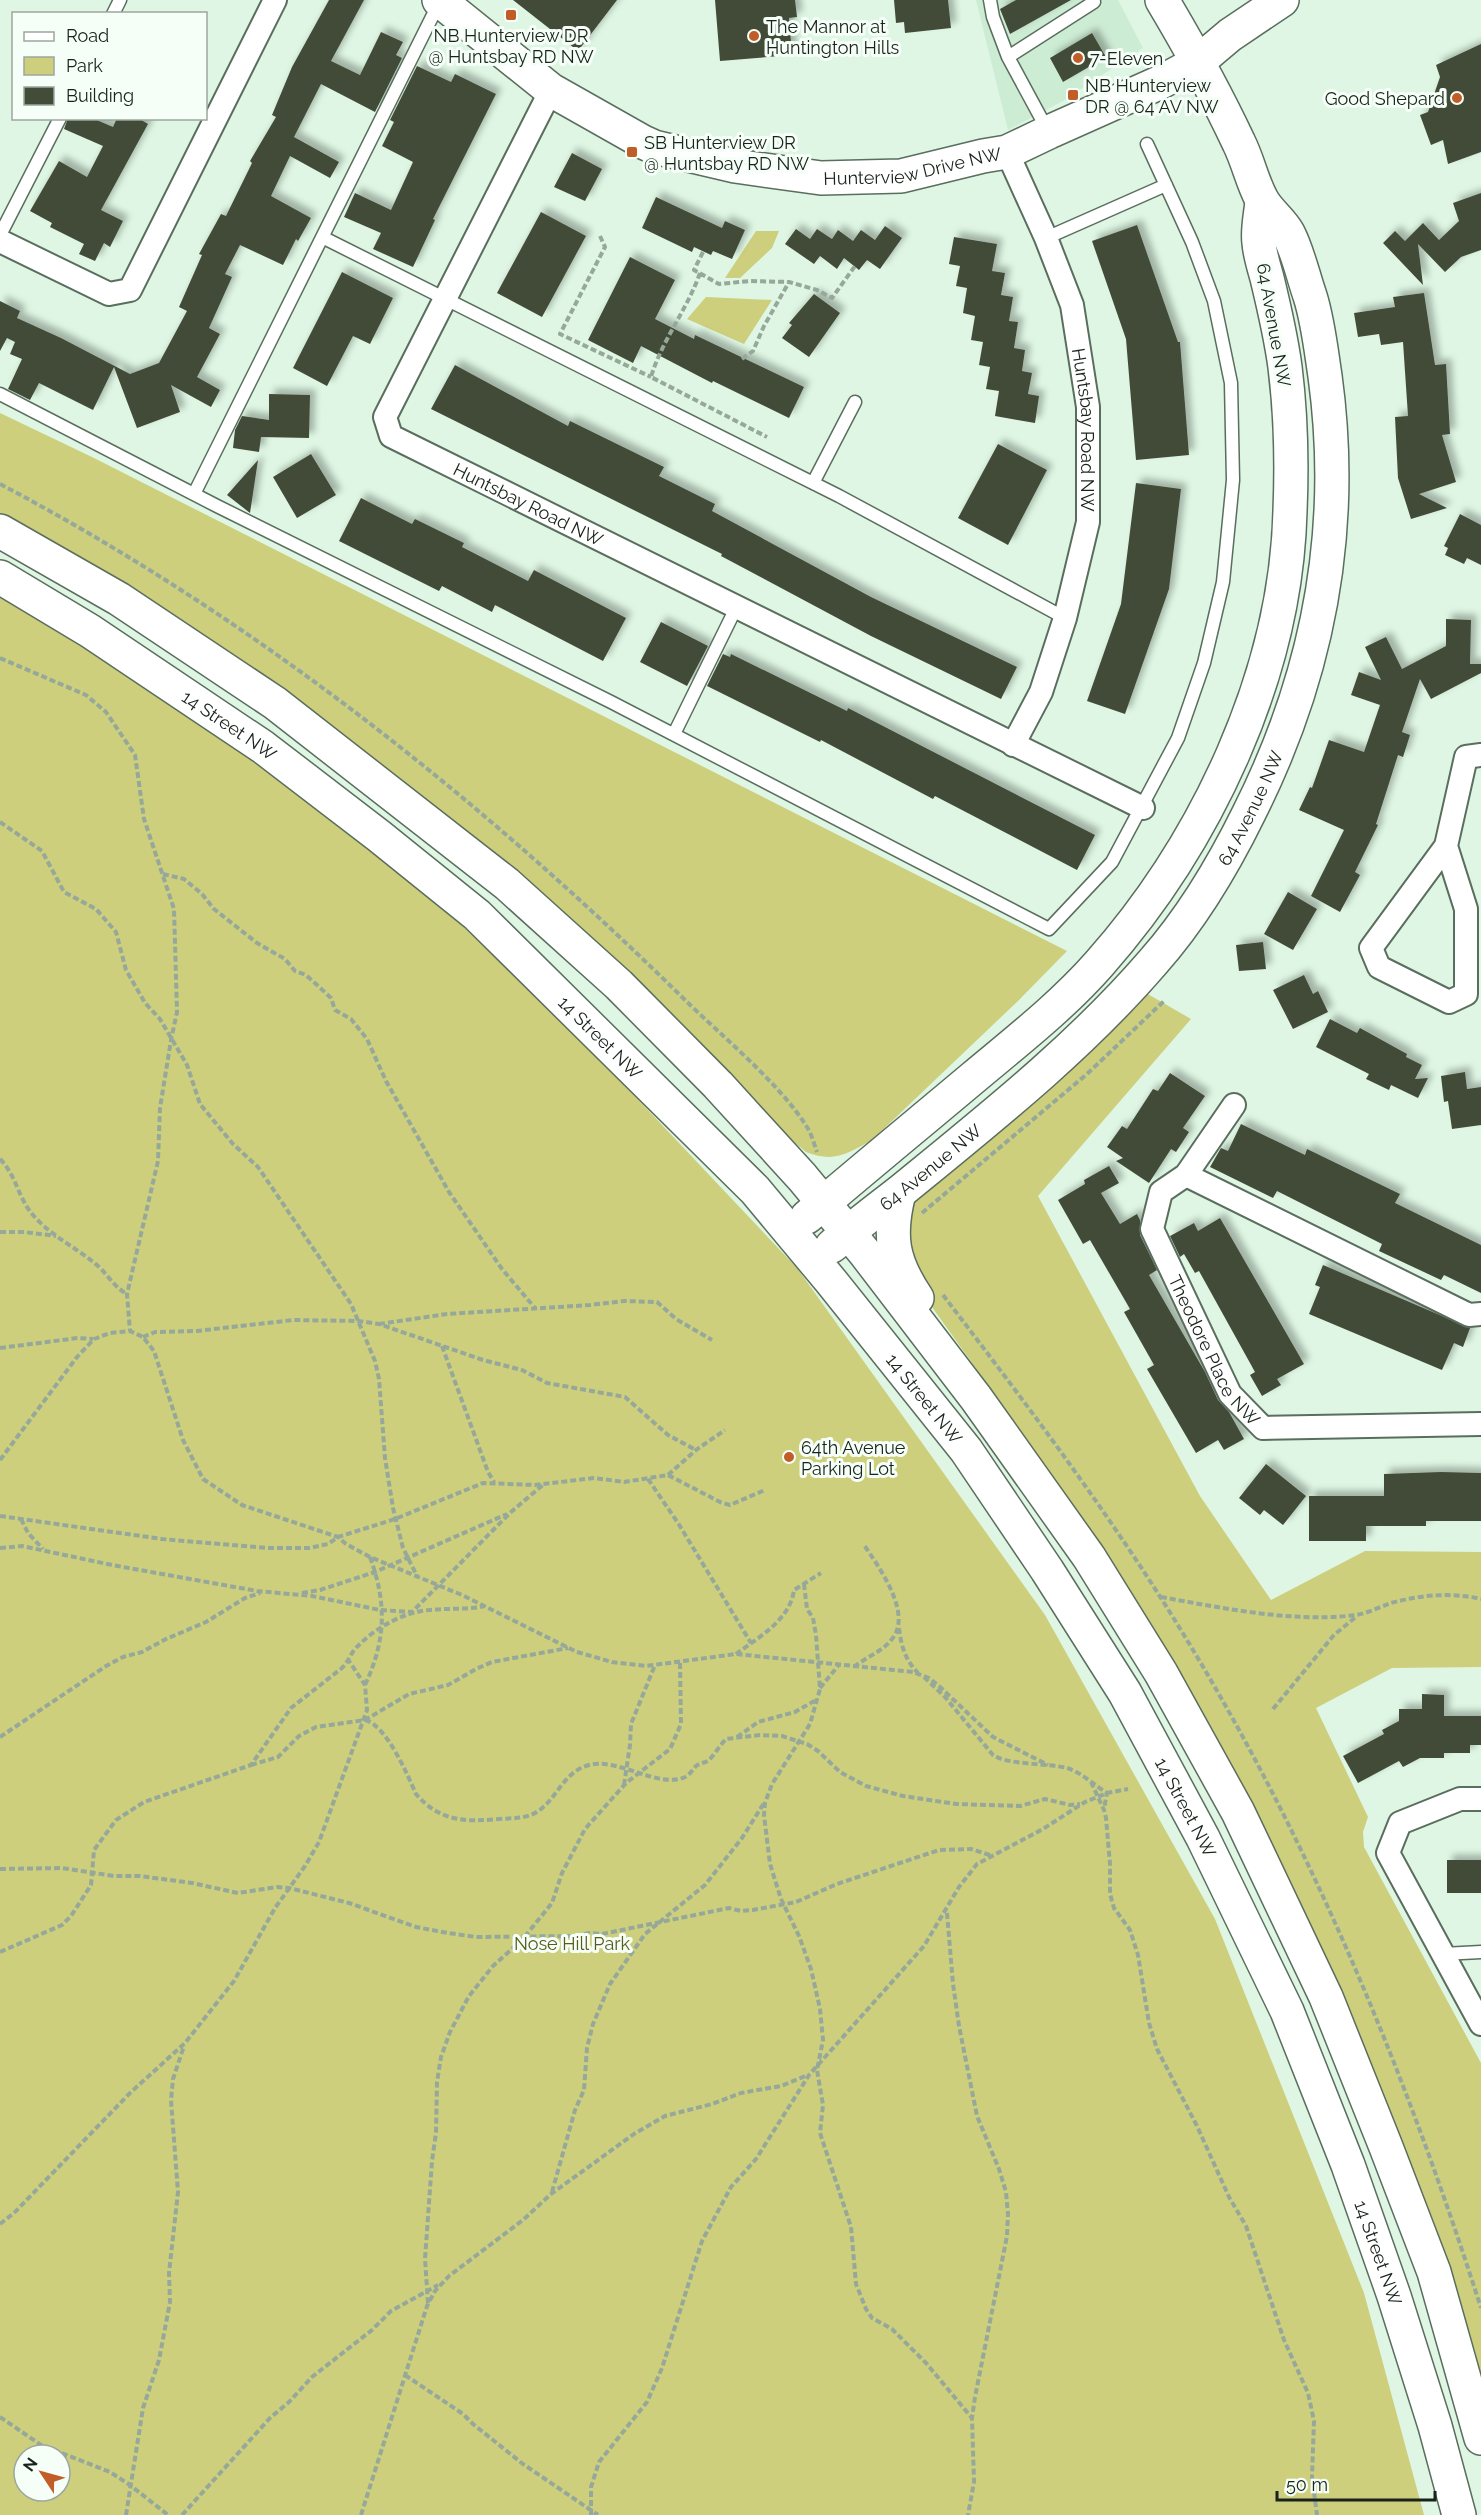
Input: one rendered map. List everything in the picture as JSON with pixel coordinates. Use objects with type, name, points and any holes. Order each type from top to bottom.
[{"type":"main road","name":"Hunterview Drive NW","points":[[440,0],[551,90],[654,147],[735,166],[821,178],[901,176],[983,156],[1007,153],[1161,82],[1198,62],[1230,35],[1282,0]]},
{"type":"main road","name":"64 Avenue NW","points":[[814,1260],[899,1193],[1043,1072],[1107,1012],[1156,960],[1193,911],[1230,851],[1267,777],[1295,707],[1316,629],[1328,554],[1333,488],[1330,416],[1311,301],[1288,232],[1262,201],[1241,147],[1198,62],[1162,0]]},
{"type":"main road","name":"64 Avenue NW","points":[[791,1231],[1062,1002],[1098,965],[1142,912],[1174,866],[1215,794],[1245,724],[1267,657],[1282,594],[1290,516],[1291,447],[1285,366],[1258,242],[1262,201]]},
{"type":"main road","points":[[0,531],[119,599],[275,703],[507,884],[619,985],[718,1085],[784,1156],[848,1232],[976,1398],[1095,1566],[1161,1673],[1238,1812],[1326,1997],[1386,2147],[1434,2272],[1481,2438]]},
{"type":"main road","name":"14 Street NW","points":[[0,576],[90,631],[263,747],[477,915],[755,1190],[791,1231],[966,1450],[1047,1570],[1125,1693],[1203,1838],[1287,2011],[1348,2165],[1397,2306],[1435,2426],[1459,2515]]},
{"type":"main road","points":[[784,1156],[800,1166],[824,1172],[840,1169],[859,1161],[916,1125]]},
{"type":"main road","points":[[899,1193],[894,1212],[892,1241],[906,1281],[972,1379],[976,1398]]},
{"type":"street","points":[[0,241],[109,294],[130,290],[275,0]]},
{"type":"street","name":"Huntsbay Road NW","points":[[551,90],[385,417],[391,436],[1013,745],[1143,807]]},
{"type":"street","name":"Huntsbay Road NW","points":[[1007,153],[1046,238],[1072,305],[1088,407],[1088,522],[1065,618],[1041,692],[1013,745]]},
{"type":"street","points":[[1446,846],[1466,909],[1466,994],[1449,1002],[1379,967],[1371,948],[1446,846],[1466,757],[1481,755]]},
{"type":"street","points":[[1234,1105],[1186,1176],[1469,1314],[1481,1314]]},
{"type":"street","name":"Theodore Place NW","points":[[1186,1176],[1161,1192],[1152,1229],[1230,1394],[1263,1428],[1481,1424]]},
{"type":"street","points":[[1481,1799],[1460,1799],[1400,1823],[1388,1853],[1481,2024]]},
{"type":"lane","points":[[194,494],[324,238],[440,0]]},
{"type":"lane","points":[[990,0],[993,17],[1008,57],[1049,132]]},
{"type":"lane","points":[[1008,57],[1094,2]]},
{"type":"lane","points":[[0,235],[59,120]]},
{"type":"lane","points":[[0,394],[194,494],[674,734],[1049,929],[1112,862],[1178,738],[1204,663],[1223,582],[1233,480],[1231,383],[1214,301],[1192,242],[1147,144]]},
{"type":"lane","points":[[1046,238],[1166,185]]},
{"type":"lane","points":[[324,238],[813,483],[1065,618]]},
{"type":"lane","points":[[813,483],[855,402]]},
{"type":"lane","points":[[674,734],[736,608]]},
{"type":"lane","points":[[1443,1954],[1481,1952]]},
{"type":"path","points":[[600,236],[604,247],[560,334],[651,377],[768,437]]},
{"type":"path","points":[[703,252],[694,270],[719,284],[750,281],[789,282],[817,290],[831,298],[855,266]]},
{"type":"path","points":[[651,377],[656,358],[686,306],[700,273]]},
{"type":"path","points":[[742,359],[753,351],[764,326],[789,282]]},
{"type":"path","points":[[0,658],[86,695],[106,712],[135,755],[144,819],[174,909],[177,1012],[160,1108],[158,1161],[127,1294],[130,1331]]},
{"type":"path","points":[[0,822],[42,851],[64,892],[96,909],[116,932],[126,970],[145,1003],[160,1019],[187,1065],[204,1109],[249,1161],[258,1167],[342,1289],[369,1342],[379,1379],[385,1458],[395,1519],[408,1558],[417,1576]]},
{"type":"path","points":[[162,874],[184,879],[202,894],[214,909],[257,943],[285,959],[295,971],[306,975],[331,998],[336,1010],[351,1019],[368,1039],[386,1081],[449,1192],[502,1269],[535,1308]]},
{"type":"path","points":[[917,1221],[932,1203],[1039,1116],[1164,1001]]},
{"type":"path","points":[[0,1159],[8,1167],[27,1207],[56,1236],[99,1266],[119,1290],[127,1294]]},
{"type":"path","points":[[0,1232],[56,1236]]},
{"type":"path","points":[[379,1324],[447,1314],[624,1301],[657,1302],[676,1319],[712,1340]]},
{"type":"path","points":[[143,1337],[155,1332],[197,1331],[273,1321],[359,1321],[379,1324],[522,1370],[547,1383],[625,1397],[668,1435],[696,1450]]},
{"type":"path","points":[[0,1460],[77,1357],[94,1340],[110,1333],[130,1331],[143,1337],[154,1351],[183,1440],[203,1479],[242,1505],[338,1537],[370,1557],[486,1606],[569,1648],[612,1662],[655,1665],[736,1654],[904,1670],[920,1675],[929,1678],[939,1686],[993,1737],[1048,1765]]},
{"type":"path","points":[[0,1348],[78,1338],[94,1340]]},
{"type":"path","points":[[442,1346],[488,1472],[494,1482]]},
{"type":"path","points":[[0,1516],[162,1539],[267,1548],[309,1548],[328,1544],[338,1537],[395,1519],[483,1483],[544,1484],[594,1478],[624,1482],[668,1475],[696,1450],[725,1430]]},
{"type":"path","points":[[668,1475],[730,1505],[765,1490]]},
{"type":"path","points":[[648,1479],[678,1523],[751,1643]]},
{"type":"path","points":[[250,1765],[291,1708],[349,1661],[358,1646],[383,1627],[412,1612],[511,1512],[544,1484]]},
{"type":"path","points":[[296,1594],[320,1590],[375,1572],[511,1512]]},
{"type":"path","points":[[21,1519],[28,1533],[46,1551]]},
{"type":"path","points":[[864,1545],[893,1595],[904,1654],[909,1664],[945,1697],[986,1748],[999,1760],[1073,1770],[1107,1792]]},
{"type":"path","points":[[1,1548],[22,1546],[264,1592],[296,1594],[380,1610],[412,1612],[486,1606]]},
{"type":"path","points":[[0,2224],[130,2093],[185,2043],[234,1981],[275,1908],[319,1842],[365,1720],[367,1710],[365,1685],[379,1653],[383,1627],[375,1572],[370,1557]]},
{"type":"path","points":[[736,1654],[783,1616],[793,1600],[794,1590],[821,1573]]},
{"type":"path","points":[[551,2194],[575,2110],[584,2090],[587,2048],[597,2011],[610,1984],[645,1934],[705,1885],[742,1838],[765,1803],[772,1784],[810,1724],[820,1689],[819,1663],[813,1618],[807,1609],[804,1584]]},
{"type":"path","points":[[0,1737],[106,1666],[206,1622],[244,1598],[264,1592]]},
{"type":"path","points":[[1161,1597],[1269,1613],[1313,1616],[1358,1615],[1402,1600],[1422,1596],[1449,1595],[1481,1599]]},
{"type":"path","points":[[1273,1709],[1334,1635],[1358,1615]]},
{"type":"path","points":[[854,1667],[885,1646],[898,1628]]},
{"type":"path","points":[[0,1952],[62,1925],[82,1902],[91,1885],[94,1850],[116,1820],[144,1802],[278,1757],[299,1736],[316,1727],[365,1720],[409,1694],[448,1685],[492,1662],[569,1648]]},
{"type":"path","points":[[349,1661],[365,1685]]},
{"type":"path","points":[[428,2303],[425,2259],[432,2154],[436,2133],[437,2082],[441,2057],[454,2021],[468,1996],[493,1966],[525,1936],[552,1903],[562,1874],[585,1829],[623,1786],[670,1749],[680,1729],[680,1662]]},
{"type":"path","points":[[623,1786],[631,1724],[655,1665]]},
{"type":"path","points":[[820,1689],[838,1665]]},
{"type":"path","points":[[737,1737],[758,1722],[795,1712],[817,1700]]},
{"type":"path","points":[[365,1720],[382,1731],[416,1794],[423,1802],[446,1816],[477,1822],[528,1816],[543,1807],[568,1776],[587,1765],[597,1763],[627,1768],[663,1779],[684,1777],[711,1758],[726,1739],[737,1737],[782,1736],[813,1747],[840,1772],[866,1786],[903,1796],[956,1804],[1020,1806],[1045,1799],[1074,1805],[1107,1792],[1128,1789]]},
{"type":"path","points":[[1091,1782],[1104,1810]]},
{"type":"path","points":[[1107,1792],[1104,1810],[1110,1864],[1110,1893],[1114,1908],[1130,1930],[1138,1955],[1149,2023],[1157,2049],[1197,2127],[1229,2197],[1246,2226],[1284,2340],[1308,2392],[1314,2421],[1312,2477],[1317,2515]]},
{"type":"path","points":[[591,2512],[591,2487],[599,2462],[647,2402],[662,2368],[702,2241],[731,2187],[756,2159],[809,2075],[924,1946],[959,1887],[977,1864],[1085,1802]]},
{"type":"path","points":[[765,1803],[766,1846],[783,1904],[799,1936],[815,1987],[822,2024],[820,2062],[817,2070],[823,2105],[820,2133],[852,2227],[856,2284],[872,2318],[892,2329],[926,2363],[972,2418]]},
{"type":"path","points":[[0,1869],[62,1868],[92,1874],[192,1883],[238,1893],[277,1887],[289,1888],[349,1903],[416,1927],[476,1937],[602,1934],[729,1908],[741,1911],[753,1910],[796,1902],[837,1884],[939,1850],[971,1849],[993,1856]]},
{"type":"path","points":[[946,1911],[953,1984],[977,2116],[999,2169],[1006,2192],[1008,2214],[1007,2236],[972,2418],[974,2482],[968,2515]]},
{"type":"path","points":[[126,2515],[143,2408],[161,2352],[170,2302],[169,2273],[178,2192],[171,2100],[173,2079],[185,2043]]},
{"type":"path","points":[[182,2515],[270,2418],[312,2377],[372,2330],[391,2311],[444,2281],[523,2220],[551,2194],[634,2134],[665,2116],[712,2104],[741,2093],[781,2086],[809,2075]]},
{"type":"path","points":[[361,2515],[428,2303],[444,2281]]},
{"type":"path","points":[[405,2375],[463,2414],[504,2450],[598,2515]]},
{"type":"path","points":[[0,2417],[41,2445],[103,2469],[130,2485],[168,2515]]},
{"type":"shaded area","points":[[976,0],[1118,0],[1143,48],[1063,101],[1008,130]]},
{"type":"green space","points":[[756,231],[779,231],[772,248],[740,278],[725,278]]},
{"type":"green space","points":[[706,297],[772,300],[744,344],[687,319]]},
{"type":"green space","points":[[0,413],[94,458],[1067,951],[872,1140],[833,1157],[806,1152],[131,588],[0,514]]},
{"type":"green space","name":"Nose Hill Park","points":[[0,597],[82,644],[220,734],[366,845],[465,928],[544,1000],[797,1268],[1045,1615],[1215,1919],[1364,2293],[1424,2515],[0,2515]]},
{"type":"green space","points":[[1146,993],[1191,1019],[1038,1196],[1200,1496],[1271,1600],[1365,1551],[1481,1552],[1481,1667],[1392,1668],[1316,1708],[1368,1817],[1363,1832],[1364,1847],[1481,2063],[1481,2392],[1280,1864],[1224,1751],[1144,1615],[1072,1503],[922,1293],[901,1225],[920,1192]]},
{"type":"building","points":[[329,0],[364,0],[331,61],[360,75],[381,32],[403,42],[396,55],[402,58],[375,112],[321,84],[294,137],[339,162],[330,178],[290,156],[271,196],[311,218],[298,241],[296,239],[283,265],[240,245],[225,274],[232,277],[209,328],[220,334],[197,377],[220,390],[211,407],[171,385],[180,412],[137,428],[114,367],[93,410],[39,383],[30,400],[8,389],[22,359],[10,354],[15,342],[7,338],[0,351],[0,301],[20,311],[17,318],[130,374],[159,363],[187,311],[179,307],[202,255],[199,254],[221,214],[226,216],[252,163],[250,161],[276,117],[272,115],[292,67]]},
{"type":"building","points":[[513,0],[617,0],[578,51]]},
{"type":"building","name":"The Mannor at Huntington Hills","points":[[715,0],[795,0],[797,17],[789,18],[792,55],[720,61]]},
{"type":"building","name":"The Mannor at Huntington Hills","points":[[894,0],[948,0],[951,28],[905,33],[904,22],[896,23]]},
{"type":"building","points":[[1016,0],[1071,0],[1010,34],[1000,9]]},
{"type":"building","name":"7-Eleven","points":[[1092,33],[1106,57],[1063,82],[1050,58]]},
{"type":"building","name":"Good Shepard","points":[[1481,44],[1481,152],[1448,164],[1443,140],[1431,145],[1420,115],[1428,112],[1440,77],[1436,65]]},
{"type":"building","points":[[417,66],[451,82],[455,74],[496,94],[433,219],[435,220],[413,267],[373,249],[381,233],[344,217],[355,193],[391,210],[413,162],[382,146],[394,122],[390,120]]},
{"type":"building","points":[[67,120],[97,120],[113,127],[116,120],[141,120],[148,124],[101,210],[123,221],[110,247],[104,243],[95,261],[79,254],[84,244],[50,227],[52,223],[30,211],[59,161],[87,177],[103,146],[64,129]]},
{"type":"building","points":[[572,153],[602,169],[585,201],[554,187]]},
{"type":"building","points":[[1481,193],[1481,250],[1461,257],[1445,272],[1418,244],[1423,285],[1383,243],[1395,231],[1405,241],[1423,223],[1439,240],[1459,221],[1453,203]]},
{"type":"building","points":[[656,197],[722,228],[725,221],[745,230],[732,259],[713,251],[711,255],[694,247],[692,252],[642,228]]},
{"type":"building","points":[[541,212],[586,236],[542,317],[497,293]]},
{"type":"building","points":[[1137,225],[1178,342],[1180,342],[1189,455],[1136,460],[1126,339],[1092,241]]},
{"type":"building","points":[[885,226],[902,238],[880,269],[867,260],[859,270],[844,258],[837,269],[820,256],[814,264],[785,244],[796,229],[810,239],[817,229],[832,239],[838,230],[853,241],[861,230],[875,240]]},
{"type":"building","points":[[954,237],[997,244],[992,271],[1005,273],[1001,295],[1013,297],[1009,321],[1018,322],[1014,348],[1025,350],[1022,371],[1032,373],[1028,394],[1039,396],[1035,423],[995,416],[999,391],[986,389],[990,367],[979,365],[983,342],[971,340],[975,316],[963,313],[967,288],[956,286],[960,266],[949,264]]},
{"type":"building","points":[[630,257],[675,280],[655,319],[694,339],[695,335],[804,387],[789,418],[713,381],[712,383],[641,346],[633,363],[588,340]]},
{"type":"building","points":[[342,272],[393,298],[370,344],[353,336],[327,386],[293,368]]},
{"type":"building","points":[[1424,293],[1435,365],[1446,364],[1450,434],[1442,435],[1456,482],[1419,494],[1447,508],[1411,519],[1398,478],[1395,417],[1408,416],[1403,342],[1381,345],[1379,334],[1358,337],[1354,313],[1395,307],[1393,297]]},
{"type":"building","points":[[814,294],[840,313],[809,357],[782,338],[792,325],[789,323]]},
{"type":"building","points":[[455,365],[568,426],[570,421],[664,467],[659,476],[715,504],[712,511],[871,597],[1017,667],[1001,699],[871,636],[721,556],[722,554],[431,409]]},
{"type":"building","points":[[269,394],[310,395],[309,438],[261,437],[259,452],[233,448],[235,430],[242,416],[269,420]]},
{"type":"building","points":[[998,444],[1047,470],[1008,545],[958,518]]},
{"type":"building","points":[[311,454],[336,495],[297,518],[273,477]]},
{"type":"building","points":[[258,460],[250,513],[227,495]]},
{"type":"building","points":[[1136,483],[1181,489],[1169,589],[1125,714],[1087,701],[1121,604]]},
{"type":"building","points":[[361,498],[412,524],[415,519],[464,543],[462,547],[528,581],[534,570],[626,618],[603,661],[495,605],[492,612],[442,586],[439,591],[339,541]]},
{"type":"building","points":[[1460,514],[1481,525],[1481,565],[1467,558],[1464,564],[1445,555],[1448,548],[1444,546]]},
{"type":"building","points":[[1446,619],[1471,620],[1470,664],[1481,664],[1481,673],[1431,699],[1420,679],[1402,732],[1410,735],[1403,757],[1398,755],[1376,824],[1378,825],[1355,872],[1360,875],[1340,912],[1311,896],[1344,830],[1299,810],[1310,787],[1312,788],[1329,740],[1364,752],[1380,705],[1351,695],[1359,672],[1381,680],[1365,647],[1386,637],[1402,669],[1446,646]]},
{"type":"building","points":[[661,622],[708,646],[687,686],[640,662]]},
{"type":"building","points":[[723,654],[730,657],[731,654],[847,711],[848,708],[1095,835],[1077,870],[935,796],[933,799],[821,740],[820,742],[707,686]]},
{"type":"building","points":[[1288,892],[1317,909],[1293,950],[1264,934]]},
{"type":"building","points":[[1263,942],[1266,969],[1239,971],[1236,945]]},
{"type":"building","points":[[1304,975],[1313,994],[1318,991],[1328,1012],[1293,1029],[1273,990]]},
{"type":"building","points":[[1330,1019],[1357,1033],[1360,1028],[1422,1065],[1415,1079],[1428,1078],[1418,1098],[1391,1085],[1389,1090],[1366,1079],[1369,1074],[1316,1047]]},
{"type":"building","points":[[1465,1072],[1467,1089],[1481,1087],[1481,1125],[1452,1129],[1448,1101],[1444,1102],[1441,1076]]},
{"type":"building","points":[[1170,1073],[1205,1096],[1183,1128],[1189,1132],[1176,1152],[1171,1149],[1149,1183],[1116,1161],[1123,1158],[1107,1147],[1122,1126],[1127,1129],[1153,1089],[1158,1091]]},
{"type":"building","points":[[1241,1124],[1305,1155],[1307,1149],[1400,1194],[1395,1203],[1481,1245],[1481,1293],[1444,1275],[1441,1280],[1379,1251],[1382,1244],[1277,1191],[1273,1198],[1210,1167],[1221,1148],[1228,1151]]},
{"type":"building","points":[[1109,1166],[1119,1183],[1101,1193],[1120,1224],[1137,1214],[1140,1220],[1140,1235],[1157,1270],[1149,1275],[1205,1372],[1218,1400],[1229,1412],[1244,1439],[1224,1450],[1218,1440],[1196,1453],[1147,1369],[1154,1365],[1124,1312],[1130,1309],[1090,1240],[1083,1244],[1058,1200],[1085,1184],[1084,1180]]},
{"type":"building","points":[[1220,1218],[1304,1364],[1277,1379],[1281,1385],[1262,1396],[1250,1375],[1255,1372],[1199,1271],[1195,1273],[1184,1254],[1180,1257],[1170,1236],[1194,1223],[1198,1231]]},
{"type":"building","points":[[1323,1265],[1470,1328],[1463,1347],[1454,1343],[1442,1370],[1309,1314],[1320,1287],[1315,1285]]},
{"type":"building","points":[[1266,1464],[1306,1496],[1283,1525],[1264,1510],[1260,1515],[1239,1498]]},
{"type":"building","points":[[1481,1473],[1481,1521],[1426,1521],[1426,1526],[1366,1526],[1366,1541],[1309,1541],[1309,1496],[1384,1496],[1384,1474]]},
{"type":"building","points":[[1422,1694],[1444,1695],[1444,1716],[1481,1716],[1481,1745],[1470,1745],[1470,1753],[1444,1753],[1444,1758],[1420,1758],[1403,1767],[1399,1761],[1358,1783],[1343,1756],[1384,1734],[1382,1730],[1399,1721],[1399,1709],[1422,1709]]},
{"type":"building","points":[[1447,1860],[1481,1860],[1481,1893],[1447,1893]]},
{"type":"place","name":"NB Hunterview DR @ Huntsbay RD NW","points":[[511,15]]},
{"type":"place","name":"The Mannor at Huntington Hills","points":[[754,36]]},
{"type":"place","name":"7-Eleven","points":[[1078,58]]},
{"type":"place","name":"NB Hunterview DR @ 64 AV NW","points":[[1073,95]]},
{"type":"place","name":"Good Shepard","points":[[1457,98]]},
{"type":"place","name":"SB Hunterview DR @ Huntsbay RD NW","points":[[632,152]]},
{"type":"place","name":"64th Avenue Parking Lot","points":[[789,1457]]}]
